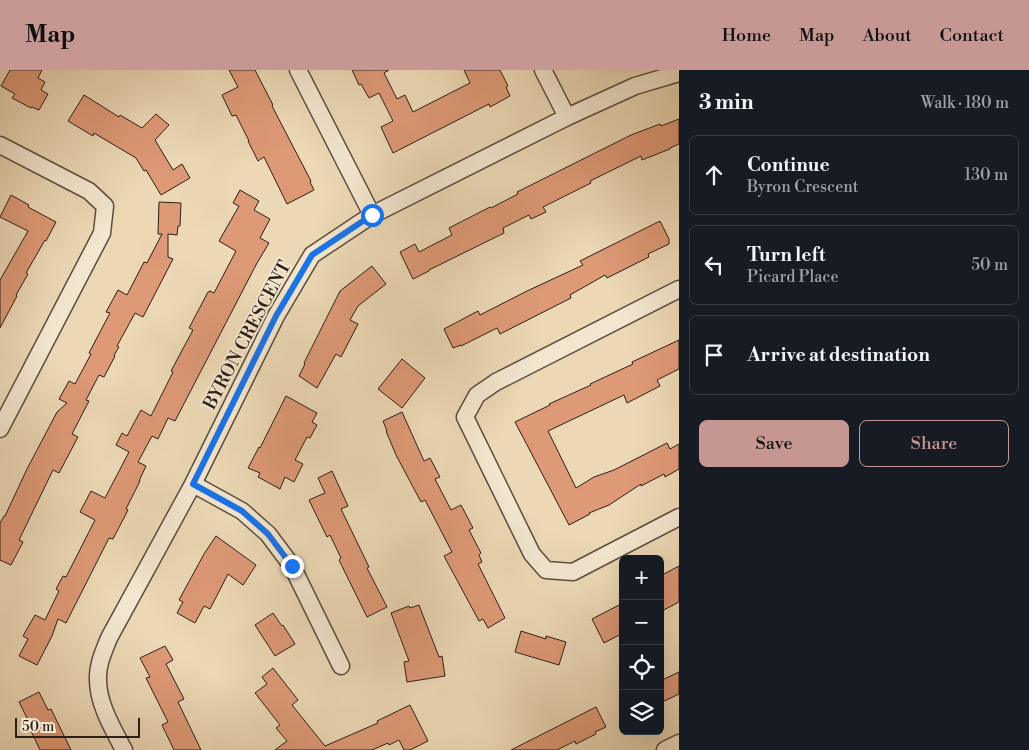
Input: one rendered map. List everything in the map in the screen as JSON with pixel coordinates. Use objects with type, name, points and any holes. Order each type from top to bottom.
[{"type":"street","points":[[298,70],[372,215]]},
{"type":"street","points":[[544,70],[567,117]]},
{"type":"street","name":"BYRON CRESCENT","points":[[124,750],[101,700],[98,680],[100,662],[109,638],[193,484],[276,316],[312,255],[372,215],[567,117],[635,86],[679,73]]},
{"type":"street","points":[[0,145],[89,191],[105,206],[102,233],[0,430]]},
{"type":"street","points":[[679,289],[496,382],[477,395],[465,417],[532,554],[546,570],[573,572],[679,517]]},
{"type":"street","points":[[193,484],[242,511],[268,534],[292,566],[341,666]]},
{"type":"street","points":[[665,750],[679,743]]},
{"type":"building","points":[[10,70],[42,70],[38,78],[45,82],[41,90],[48,94],[39,110],[12,98],[15,94],[1,86]]},
{"type":"building","points":[[229,70],[255,70],[314,190],[287,204],[264,157],[258,161],[236,115],[232,116],[222,95],[238,87]]},
{"type":"building","points":[[352,70],[389,70],[384,73],[397,99],[405,95],[413,112],[470,83],[464,70],[500,70],[508,86],[506,87],[510,96],[490,107],[489,104],[393,153],[381,127],[393,121],[379,93],[369,98],[361,84],[359,85]]},
{"type":"building","points":[[84,95],[119,117],[120,115],[142,128],[156,114],[169,125],[155,140],[173,170],[182,164],[190,178],[161,195],[146,170],[144,171],[136,158],[94,133],[93,136],[68,121]]},
{"type":"building","points":[[679,119],[679,144],[642,160],[641,156],[590,181],[591,183],[543,207],[546,212],[531,219],[529,215],[503,228],[504,233],[413,279],[400,252],[415,244],[419,252],[452,235],[449,228],[518,194],[517,192],[631,135]]},
{"type":"building","points":[[240,190],[259,201],[254,210],[270,219],[260,238],[269,243],[175,421],[168,418],[158,439],[152,436],[138,462],[146,466],[126,509],[128,510],[113,539],[109,538],[66,623],[58,619],[52,636],[37,665],[19,656],[28,639],[23,636],[35,615],[45,620],[59,591],[56,589],[63,576],[66,577],[95,520],[80,512],[91,491],[105,498],[129,452],[116,445],[122,433],[127,436],[141,410],[151,416],[173,372],[171,371],[193,330],[189,328],[208,292],[214,293],[236,251],[219,241],[239,206],[233,203]]},
{"type":"building","points":[[11,195],[29,205],[28,207],[56,222],[26,273],[28,274],[0,328],[0,280],[28,231],[0,217]]},
{"type":"building","points":[[159,202],[181,203],[180,226],[178,226],[177,235],[168,234],[168,257],[173,259],[143,317],[135,313],[117,346],[119,347],[104,377],[99,375],[86,400],[89,401],[72,434],[78,437],[59,473],[53,470],[19,540],[23,542],[11,565],[0,560],[0,523],[57,412],[67,403],[59,399],[69,381],[75,384],[110,313],[106,312],[118,290],[127,295],[144,262],[147,263],[162,234],[158,234]]},
{"type":"building","points":[[660,221],[669,239],[669,244],[648,254],[649,257],[607,278],[605,275],[570,295],[571,298],[500,334],[497,328],[453,348],[444,329],[478,311],[480,315],[583,265],[580,261]]},
{"type":"building","points":[[372,266],[386,284],[358,306],[350,320],[358,324],[341,357],[336,354],[317,388],[299,376],[304,363],[340,291]]},
{"type":"building","points":[[679,340],[679,369],[657,380],[660,386],[627,403],[624,395],[548,431],[576,488],[594,477],[614,470],[667,443],[670,449],[679,444],[679,469],[665,477],[664,474],[641,486],[641,484],[609,505],[589,513],[569,525],[515,422]]},
{"type":"building","points":[[402,359],[425,378],[402,408],[378,389]]},
{"type":"building","points":[[286,396],[317,413],[312,422],[317,425],[310,438],[307,437],[295,460],[303,464],[294,482],[285,477],[280,489],[258,477],[260,473],[248,468]]},
{"type":"building","points":[[402,412],[424,461],[430,458],[440,477],[435,479],[451,510],[461,505],[473,528],[469,530],[481,553],[479,555],[482,562],[478,564],[505,618],[488,628],[483,619],[479,621],[444,556],[452,552],[425,500],[421,502],[396,455],[386,431],[383,421]]},
{"type":"building","points":[[332,471],[348,506],[341,509],[369,567],[367,568],[387,607],[367,617],[339,560],[341,558],[330,535],[327,537],[309,500],[325,493],[318,478]]},
{"type":"building","points":[[216,536],[256,565],[243,585],[228,574],[210,609],[204,606],[195,623],[177,613],[183,602],[179,600]]},
{"type":"building","points":[[679,566],[679,602],[664,610],[664,600],[664,574]]},
{"type":"building","points":[[419,605],[439,657],[442,656],[445,676],[407,682],[404,662],[409,661],[391,613],[409,606],[410,608]]},
{"type":"building","points":[[619,605],[619,635],[604,643],[592,619]]},
{"type":"building","points":[[273,613],[295,644],[275,656],[255,625]]},
{"type":"building","points":[[521,631],[546,639],[546,636],[566,642],[559,665],[515,652]]},
{"type":"building","points":[[165,646],[173,660],[166,664],[184,699],[178,702],[201,750],[174,750],[162,725],[168,722],[146,678],[150,677],[140,658]]},
{"type":"building","points":[[273,668],[298,700],[292,705],[325,746],[378,723],[377,721],[410,705],[428,741],[410,750],[404,750],[399,740],[372,750],[275,750],[287,741],[276,728],[280,725],[255,693],[267,684],[262,677]]},
{"type":"building","points":[[679,672],[679,694],[664,701],[664,690],[664,679]]},
{"type":"building","points":[[39,692],[48,710],[51,709],[71,750],[40,750],[31,731],[33,730],[19,702]]},
{"type":"building","points":[[596,707],[606,727],[595,732],[596,734],[576,744],[575,741],[557,750],[511,750]]},
{"type":"route","points":[[292,566],[268,534],[242,511],[193,484],[276,316],[312,255],[372,215]]}]
